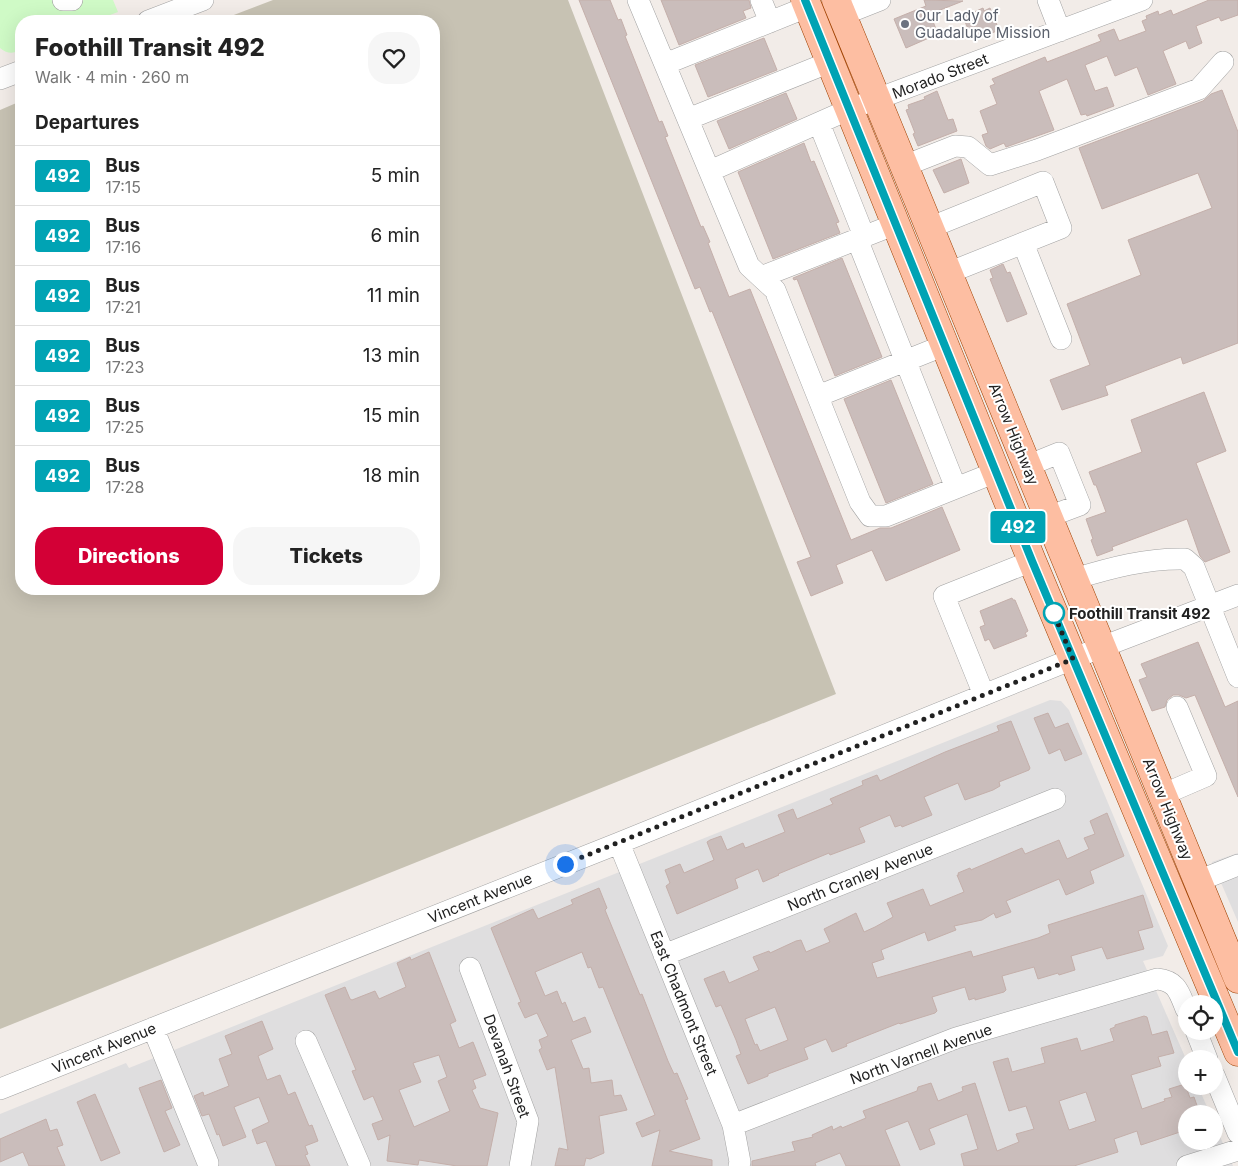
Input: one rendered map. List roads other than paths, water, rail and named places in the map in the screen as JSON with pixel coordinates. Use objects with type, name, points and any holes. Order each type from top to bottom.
[{"type":"main road","name":"Arrow Highway","points":[[806,4],[1032,561],[1238,1052]]},
{"type":"main road","name":"Arrow Highway","points":[[839,7],[1238,979]]},
{"type":"street","points":[[62,0],[72,0]]},
{"type":"street","points":[[164,15],[203,0]]},
{"type":"street","points":[[638,0],[749,266],[775,290],[860,502],[870,516],[886,516],[996,472]]},
{"type":"street","points":[[761,0],[770,22]]},
{"type":"street","points":[[839,7],[880,0]]},
{"type":"street","points":[[1048,0],[1060,30]]},
{"type":"street","name":"Morado Street","points":[[710,171],[850,109],[1129,2]]},
{"type":"street","points":[[665,64],[770,22],[806,4]]},
{"type":"street","points":[[688,119],[830,62]]},
{"type":"street","points":[[904,166],[955,146],[968,147],[990,165],[1199,89],[1223,62]]},
{"type":"street","points":[[0,79],[15,73]]},
{"type":"street","points":[[819,123],[906,361],[956,488]]},
{"type":"street","points":[[929,228],[1043,182],[1062,228],[948,273]]},
{"type":"street","points":[[761,277],[896,224]]},
{"type":"street","points":[[1023,242],[1060,338]]},
{"type":"street","points":[[818,396],[945,345]]},
{"type":"street","points":[[1074,579],[1121,565],[1172,558],[1185,559],[1194,567],[1238,678]]},
{"type":"street","points":[[984,695],[944,596],[1032,561]]},
{"type":"street","name":"Vincent Avenue","points":[[0,1089],[619,843],[1102,647],[1238,595]]},
{"type":"street","points":[[1162,795],[1206,776],[1177,707]]},
{"type":"street","name":"North Cranley Avenue","points":[[664,955],[1055,798]]},
{"type":"street","name":"East Chadmont Street","points":[[619,843],[733,1125],[740,1162],[739,1166]]},
{"type":"street","points":[[1198,881],[1238,865]]},
{"type":"street","name":"Devanah Street","points":[[470,968],[528,1121],[520,1166]]},
{"type":"street","name":"North Varnell Avenue","points":[[733,1125],[956,1038],[1157,980],[1170,981],[1180,995]]},
{"type":"street","points":[[153,1028],[208,1164]]},
{"type":"street","points":[[306,1041],[360,1166]]},
{"type":"street","points":[[1223,1095],[1238,1133]]},
{"type":"street","points":[[1187,1166],[1238,1150]]},
{"type":"place","name":"Our Lady of Guadalupe Mission","points":[[905,24]]},
{"type":"place","name":"Foothill Transit 492","points":[[1054,613]]}]
